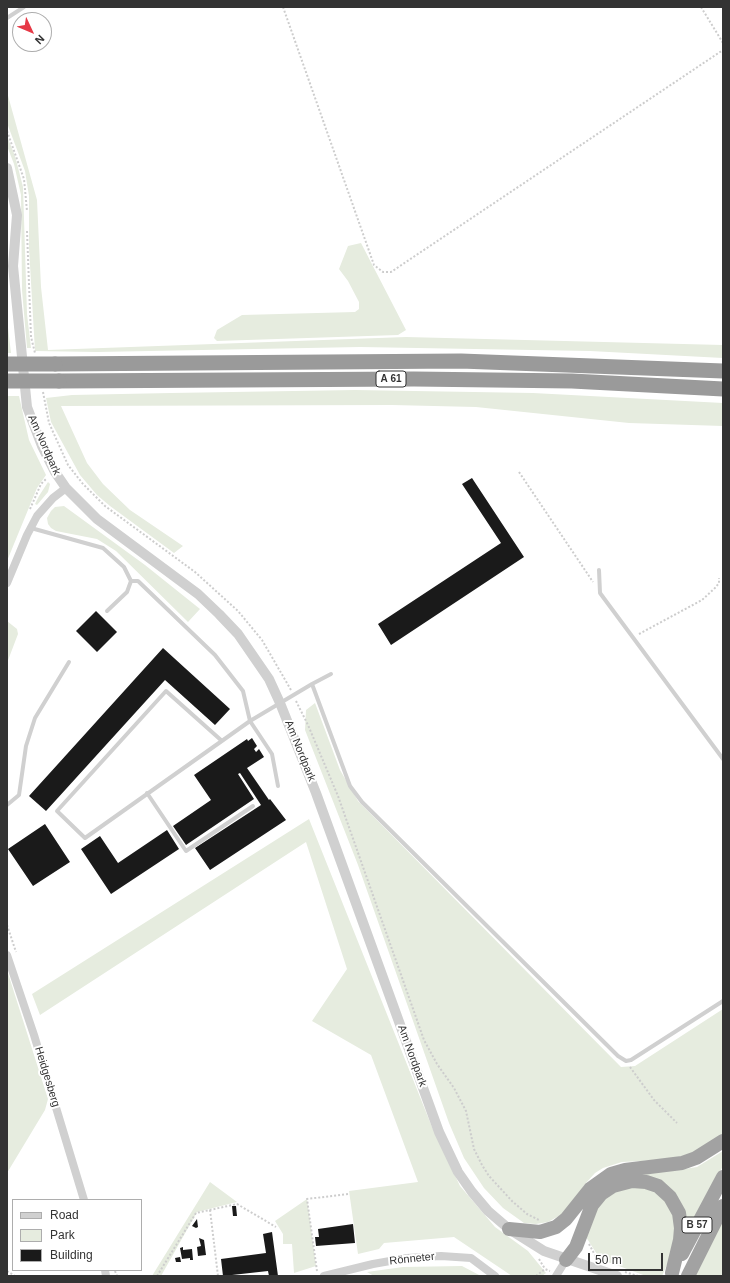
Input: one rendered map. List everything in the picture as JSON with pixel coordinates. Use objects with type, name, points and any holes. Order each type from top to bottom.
[{"type":"highway","name":"A 61","points":[[7,364],[461,361],[723,371]]},
{"type":"highway","name":"A 61","points":[[7,381],[414,379],[572,381],[723,389]]},
{"type":"highway","points":[[509,1229],[540,1232],[556,1227],[566,1219],[590,1189],[611,1174],[624,1170],[682,1163],[696,1158],[723,1141]]},
{"type":"highway","name":"B 57","points":[[671,1274],[723,1177]]},
{"type":"highway","points":[[566,1260],[576,1247],[592,1205],[601,1194],[613,1186],[632,1181],[646,1182],[658,1186],[670,1197],[679,1213],[681,1228],[680,1240],[671,1274]]},
{"type":"highway","points":[[566,1260],[583,1198]]},
{"type":"highway","name":"B 57","points":[[688,1276],[723,1206]]},
{"type":"street","name":"Am Nordpark","points":[[7,168],[17,215],[13,266]]},
{"type":"street","name":"Am Nordpark","points":[[7,244],[13,266],[28,407],[42,446],[55,472],[66,488],[97,518],[198,594],[238,634],[269,679],[316,793],[439,1132],[458,1172],[488,1211],[509,1229],[544,1251],[566,1260],[617,1276]]},
{"type":"street","points":[[7,583],[30,528],[37,516],[66,488]]},
{"type":"street","name":"Heidgesberg","points":[[7,955],[34,1035],[84,1199]]},
{"type":"street","name":"Rönneter","points":[[324,1276],[373,1264],[407,1258],[441,1256],[471,1258],[495,1276]]},
{"type":"street","points":[[556,1276],[566,1260]]},
{"type":"lane","points":[[7,18],[24,7]]},
{"type":"lane","points":[[30,528],[103,548],[124,567],[131,581],[127,592],[107,611]]},
{"type":"lane","points":[[599,570],[600,593],[723,759]]},
{"type":"lane","points":[[131,581],[138,581],[215,655],[243,691],[250,721],[272,754],[278,786]]},
{"type":"lane","points":[[7,805],[19,794],[26,746],[35,718],[69,662]]},
{"type":"lane","points":[[222,741],[166,691],[57,811],[85,838],[147,793],[222,741],[250,721],[293,694],[330,674]]},
{"type":"lane","points":[[312,684],[350,786],[362,802],[618,1056],[626,1061],[631,1060],[723,1001]]},
{"type":"lane","points":[[147,793],[186,851],[253,806]]},
{"type":"path","points":[[283,7],[374,265],[383,272],[391,272],[723,50]]},
{"type":"path","points":[[701,7],[723,43]]},
{"type":"path","points":[[7,131],[24,179],[27,215]]},
{"type":"path","points":[[27,229],[26,251],[32,337],[36,361]]},
{"type":"path","points":[[42,392],[49,423],[68,465]]},
{"type":"path","points":[[518,472],[600,593]]},
{"type":"path","points":[[634,637],[702,600],[719,583],[719,578]]},
{"type":"path","points":[[626,1061],[650,1095],[677,1122]]},
{"type":"path","points":[[318,1276],[307,1199],[348,1194]]},
{"type":"path","points":[[157,1276],[196,1213],[237,1204],[276,1227]]},
{"type":"path","points":[[210,1210],[218,1276]]},
{"type":"path","points":[[7,1271],[15,1276]]},
{"type":"green space","points":[[7,92],[37,200],[41,287],[48,350],[406,337],[723,345],[723,358],[590,351],[360,347],[97,352],[35,351],[29,248],[29,196],[25,171],[7,123]]},
{"type":"green space","points":[[7,136],[15,156],[23,187],[27,314],[31,348],[27,348],[22,290],[21,195],[14,164],[7,146]]},
{"type":"green space","points":[[361,243],[406,330],[398,335],[217,341],[214,338],[217,330],[242,315],[355,312],[359,309],[359,302],[348,281],[339,269],[348,246]]},
{"type":"green space","points":[[7,319],[11,353],[7,353]]},
{"type":"green space","points":[[355,390],[533,393],[723,403],[723,426],[629,423],[476,407],[392,405],[61,406],[87,463],[103,484],[130,510],[183,546],[174,553],[110,506],[97,495],[80,475],[51,422],[46,398],[72,395]]},
{"type":"green space","points":[[7,396],[19,396],[29,440],[46,475],[37,488],[7,561]]},
{"type":"green space","points":[[48,482],[50,484],[48,492],[37,505],[35,504],[39,496]]},
{"type":"green space","points":[[64,506],[145,565],[200,609],[188,622],[116,551],[97,539],[56,531],[51,528],[48,524],[47,518],[51,511],[55,507]]},
{"type":"green space","points":[[7,621],[17,629],[18,634],[7,663]]},
{"type":"green space","points":[[315,703],[340,770],[358,801],[621,1067],[635,1066],[723,1009],[723,1134],[719,1138],[698,1152],[683,1156],[661,1160],[622,1162],[603,1168],[595,1173],[586,1183],[566,1212],[548,1222],[536,1224],[524,1223],[503,1208],[484,1188],[464,1158],[449,1123],[358,865],[305,730],[306,710]]},
{"type":"green space","points":[[309,819],[432,1127],[460,1186],[495,1227],[528,1251],[546,1273],[542,1276],[512,1276],[454,1237],[384,1243],[379,1249],[358,1254],[349,1191],[418,1182],[371,1055],[312,1021],[347,969],[306,842],[40,1015],[32,994]]},
{"type":"green space","points":[[7,970],[48,1099],[45,1110],[7,1173]]},
{"type":"green space","points":[[723,1151],[723,1166],[686,1232],[682,1213],[635,1174],[697,1167]]},
{"type":"green space","points":[[210,1182],[237,1202],[197,1212],[161,1276],[152,1276]]},
{"type":"green space","points":[[629,1186],[653,1189],[666,1199],[677,1216],[675,1246],[662,1276],[646,1276],[600,1259],[586,1237],[598,1204],[617,1188]]},
{"type":"green space","points":[[307,1199],[316,1266],[294,1273],[292,1244],[283,1244],[283,1234],[275,1221]]},
{"type":"green space","points":[[723,1217],[723,1276],[694,1276]]},
{"type":"green space","points":[[462,1266],[481,1276],[374,1276],[367,1272],[403,1267]]},
{"type":"building","points":[[472,478],[524,557],[391,645],[378,624],[501,543],[462,484]]},
{"type":"building","points":[[96,611],[117,632],[97,652],[76,631]]},
{"type":"building","points":[[163,648],[230,709],[215,725],[165,680],[46,811],[29,796]]},
{"type":"building","points":[[252,738],[257,746],[254,749],[256,752],[259,749],[264,757],[247,768],[269,800],[270,799],[286,820],[210,870],[195,848],[261,805],[240,773],[238,774],[254,799],[186,845],[173,826],[211,800],[194,775],[247,739],[248,741]]},
{"type":"building","points":[[45,824],[70,862],[33,886],[8,849]]},
{"type":"building","points":[[167,830],[179,849],[111,894],[81,849],[100,836],[118,863]]},
{"type":"building","points":[[232,1206],[236,1206],[237,1216],[233,1216]]},
{"type":"building","points":[[197,1219],[198,1227],[196,1228],[192,1226]]},
{"type":"building","points":[[353,1224],[355,1243],[316,1246],[315,1237],[319,1237],[318,1229]]},
{"type":"building","points":[[272,1232],[278,1276],[269,1276],[268,1271],[223,1276],[221,1259],[266,1253],[263,1234]]},
{"type":"building","points":[[199,1238],[204,1240],[206,1255],[198,1256],[197,1247],[201,1246]]},
{"type":"building","points":[[183,1247],[183,1250],[192,1249],[193,1260],[190,1260],[190,1258],[182,1259],[180,1248]]},
{"type":"building","points":[[180,1257],[181,1262],[176,1262],[175,1258]]}]
